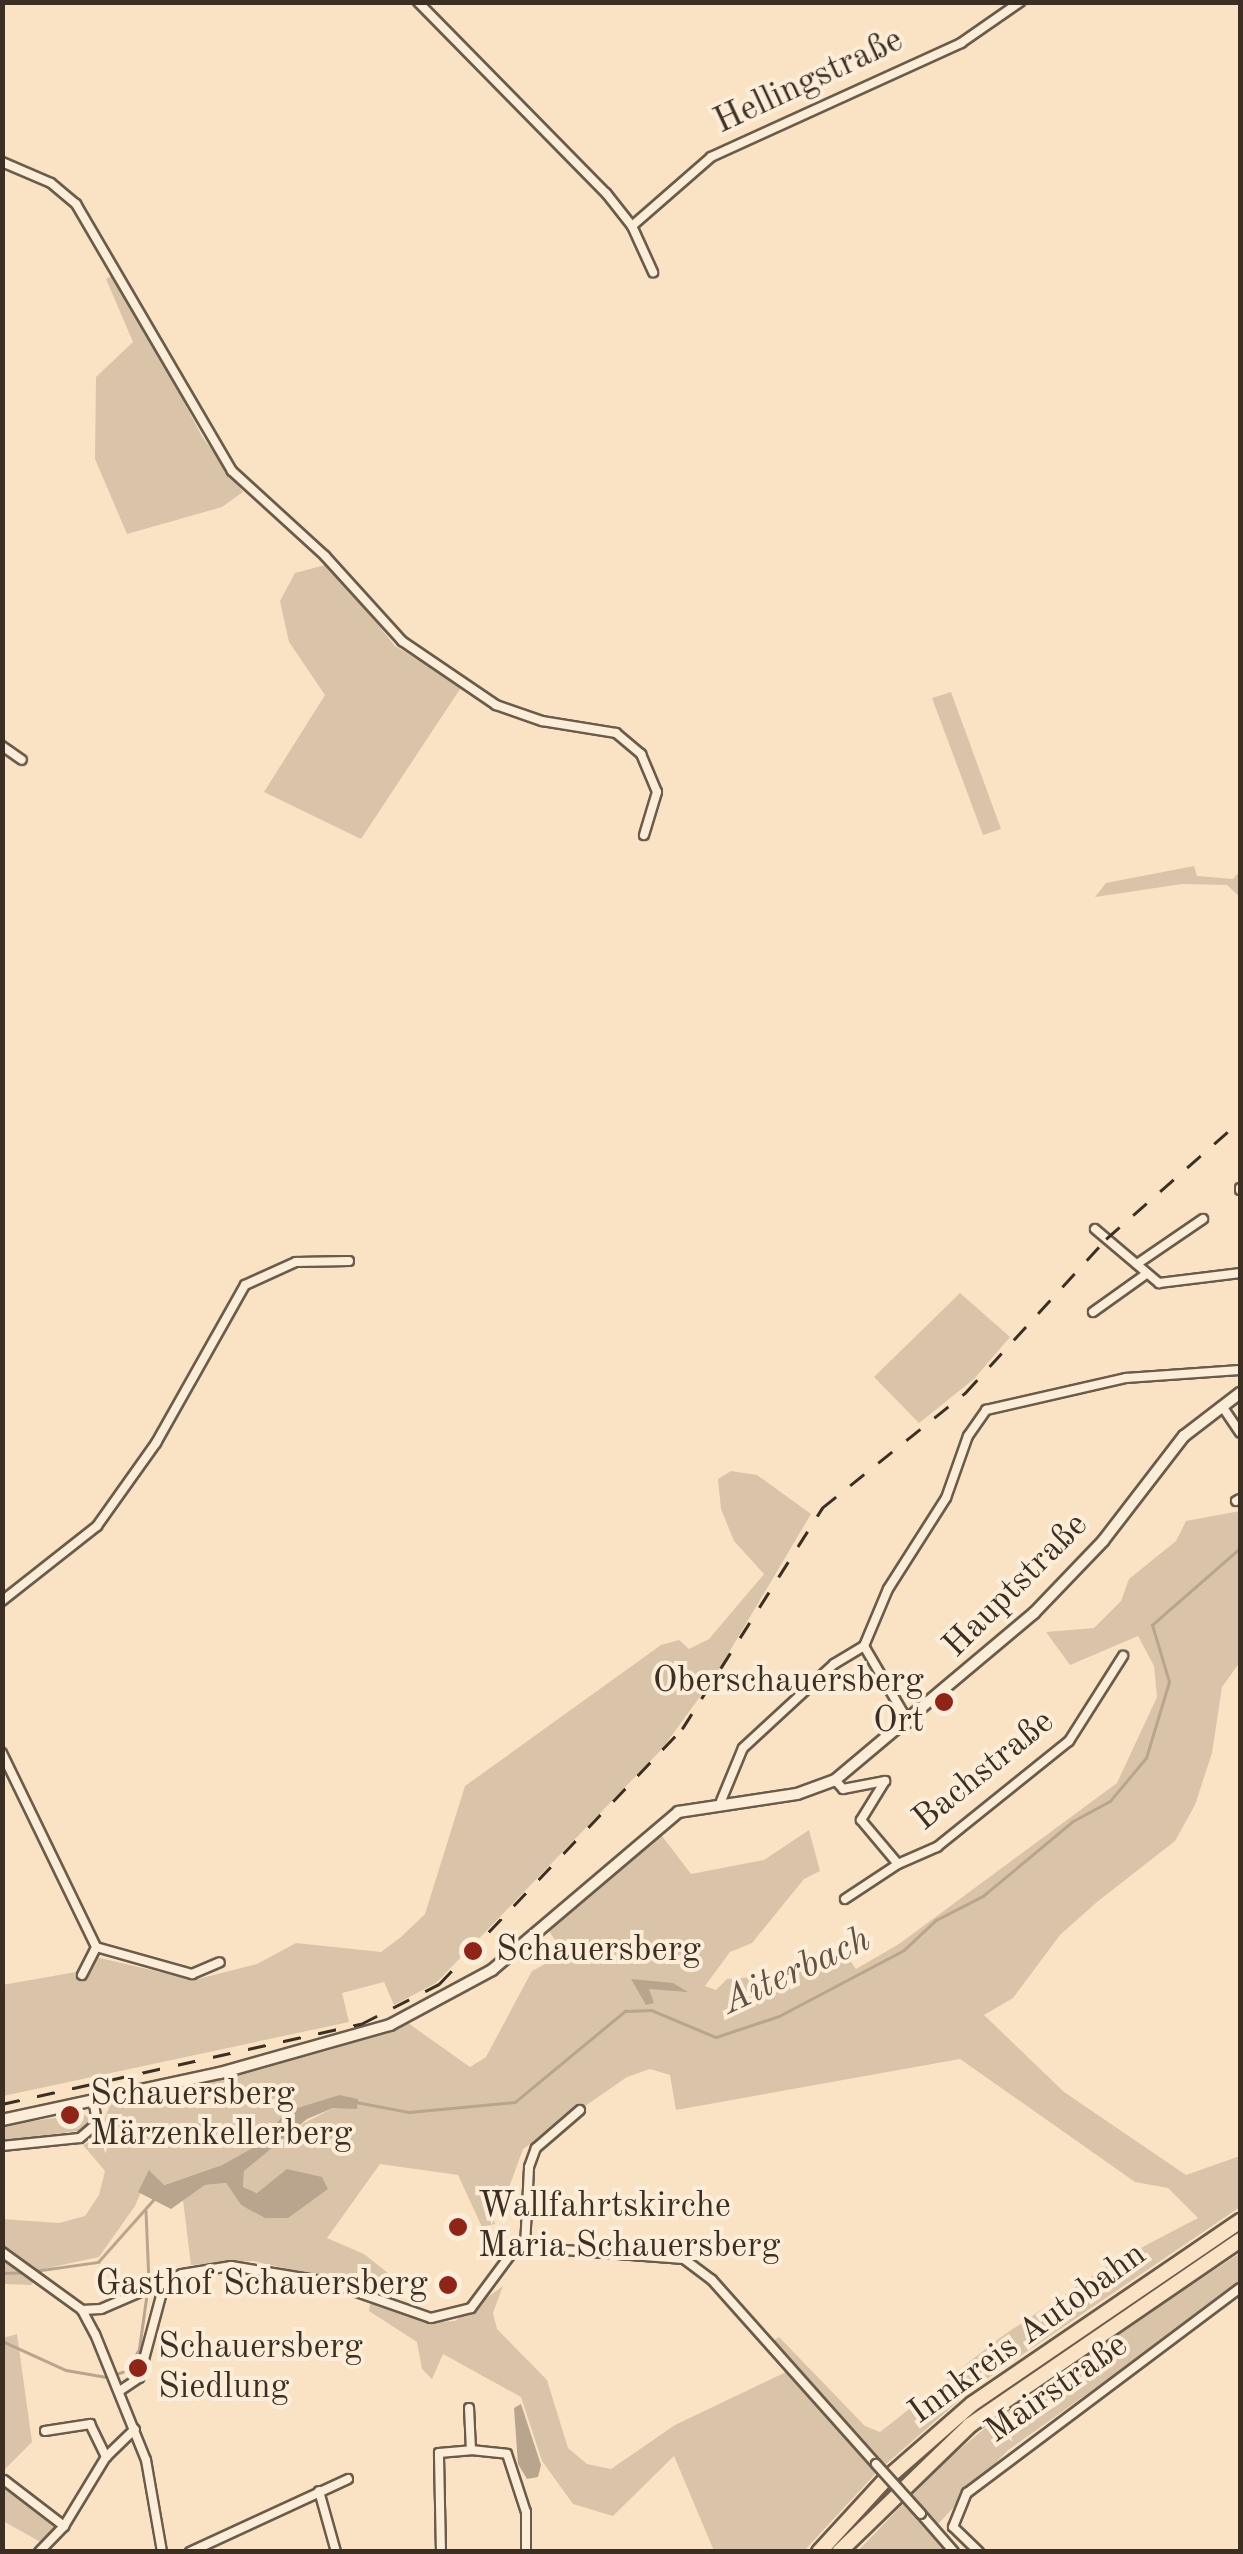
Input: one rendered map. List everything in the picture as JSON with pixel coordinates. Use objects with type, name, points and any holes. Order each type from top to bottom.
[{"type":"highway","name":"Innkreis Autobahn","points":[[819,2552],[884,2480],[972,2404],[1240,2222]]},
{"type":"highway","name":"Innkreis Autobahn","points":[[839,2552],[970,2424],[1240,2240]]},
{"type":"main road","name":"Hauptstraße","points":[[2,2120],[94,2103],[300,2053],[407,2018],[492,1970],[678,1812],[721,1801],[796,1794],[835,1780],[909,1724],[1070,1577],[1175,1446],[1240,1393]]},
{"type":"street","points":[[418,2],[632,226],[653,272]]},
{"type":"street","name":"Hellingstraße","points":[[632,226],[711,157],[961,42],[1020,2]]},
{"type":"street","points":[[2,162],[51,183],[76,204],[232,471],[324,556],[402,641],[496,704],[542,721],[616,733],[641,754],[657,792],[644,835]]},
{"type":"street","points":[[2,746],[22,760]]},
{"type":"street","points":[[1138,1264],[1203,1219]]},
{"type":"street","points":[[1095,1229],[1146,1274],[1175,1284],[1240,1273]]},
{"type":"street","points":[[2,1602],[97,1526],[156,1443],[246,1285],[296,1262],[349,1262]]},
{"type":"street","points":[[1093,1312],[1146,1274]]},
{"type":"street","points":[[721,1801],[743,1748],[841,1658],[864,1646],[888,1589],[946,1498],[972,1426],[988,1408],[1126,1378],[1240,1370]]},
{"type":"street","points":[[1222,1406],[1240,1433]]},
{"type":"street","points":[[864,1646],[909,1724]]},
{"type":"street","name":"Bachstraße","points":[[845,1900],[898,1864],[947,1840],[1069,1741],[1123,1656]]},
{"type":"street","points":[[2,1753],[95,1944],[192,1974],[220,1962]]},
{"type":"street","name":"Bachstraße","points":[[835,1780],[843,1788],[885,1782],[861,1820],[898,1864]]},
{"type":"street","points":[[82,1975],[95,1944]]},
{"type":"street","points":[[2,2146],[80,2138],[97,2123],[94,2103]]},
{"type":"street","points":[[525,2246],[529,2167],[536,2148],[580,2110]]},
{"type":"street","points":[[82,2310],[202,2269],[252,2268],[362,2292],[431,2318],[458,2316],[487,2294],[514,2250],[525,2246],[604,2248],[691,2262],[954,2552]]},
{"type":"street","points":[[2,2252],[82,2310],[120,2387],[135,2430],[155,2497],[162,2552]]},
{"type":"street","points":[[120,2387],[138,2378],[161,2282]]},
{"type":"street","name":"Mairstraße","points":[[979,2552],[953,2527],[967,2493],[1240,2288]]},
{"type":"street","points":[[470,2408],[471,2450]]},
{"type":"street","points":[[45,2431],[90,2424],[106,2457]]},
{"type":"street","points":[[39,2552],[64,2526],[106,2457],[135,2430]]},
{"type":"street","points":[[442,2552],[439,2453],[471,2450],[507,2454],[526,2512],[526,2552]]},
{"type":"street","points":[[190,2552],[348,2479]]},
{"type":"street","points":[[4,2480],[64,2526]]},
{"type":"street","points":[[319,2491],[336,2552]]},
{"type":"shaded area","points":[[115,274],[203,438],[243,492],[222,507],[127,534],[95,459],[96,377],[133,342],[106,279]]},
{"type":"shaded area","points":[[329,564],[395,646],[462,686],[361,839],[264,792],[325,695],[289,642],[280,601],[295,573]]},
{"type":"shaded area","points":[[951,692],[1001,829],[983,835],[932,698]]},
{"type":"shaded area","points":[[1194,866],[1197,876],[1233,879],[1240,871],[1240,897],[1227,885],[1182,884],[1095,897],[1106,883]]},
{"type":"shaded area","points":[[960,1293],[1010,1337],[974,1379],[919,1423],[874,1377]]},
{"type":"shaded area","points":[[731,1471],[757,1475],[811,1514],[715,1676],[662,1749],[436,1983],[394,2005],[384,1982],[342,1993],[349,2022],[3,2096],[2,1985],[76,1972],[85,1976],[96,1957],[194,1980],[257,1964],[296,1943],[381,1952],[401,1937],[425,1914],[465,1786],[661,1645],[679,1640],[689,1649],[709,1639],[764,1574],[734,1541],[721,1509],[718,1479]]},
{"type":"shaded area","points":[[1240,1511],[1240,1662],[1222,1687],[1212,1753],[1195,1805],[1175,1841],[1060,1935],[1013,1998],[984,2015],[1064,2092],[1186,2175],[1240,2156],[1240,2207],[972,2389],[885,2465],[773,2341],[779,2337],[865,2426],[880,2432],[1001,2337],[1110,2264],[1198,2218],[1168,2188],[1135,2182],[960,2059],[676,2110],[670,2075],[650,2069],[627,2077],[523,2149],[507,2193],[490,2201],[495,2224],[482,2227],[458,2175],[380,2164],[327,2238],[364,2254],[393,2277],[388,2292],[253,2261],[191,2265],[183,2200],[205,2185],[226,2183],[241,2205],[328,2189],[321,2177],[258,2193],[243,2187],[244,2171],[283,2134],[333,2108],[339,2095],[287,2111],[258,2145],[222,2165],[163,2185],[150,2171],[135,2206],[99,2257],[43,2269],[31,2285],[3,2284],[2,2219],[59,2223],[85,2216],[99,2195],[105,2171],[83,2145],[98,2138],[110,2104],[330,2050],[408,2023],[470,2067],[486,2057],[532,1971],[564,1954],[549,1931],[659,1832],[691,1874],[764,1860],[809,1830],[820,1871],[804,1879],[752,1943],[730,1952],[705,1986],[716,1990],[727,1979],[779,1975],[843,1950],[856,1969],[899,1944],[1117,1783],[1157,1697],[1154,1666],[1138,1636],[1070,1665],[1046,1632],[1094,1628],[1121,1601],[1129,1579],[1176,1541],[1186,1521]]},
{"type":"shaded area","points":[[631,1979],[673,1983],[688,1992],[649,1989],[654,2003],[646,2005]]},
{"type":"shaded area","points":[[339,2095],[358,2099],[357,2109],[333,2108],[307,2119],[244,2171],[243,2187],[257,2193],[287,2169],[322,2177],[328,2189],[288,2218],[265,2218],[241,2205],[226,2183],[205,2185],[171,2209],[138,2192],[149,2170],[164,2185],[222,2165],[258,2145],[287,2111]]},
{"type":"shaded area","points":[[84,2114],[91,2121],[85,2130],[3,2141],[3,2125]]},
{"type":"shaded area","points":[[1240,2253],[1240,2285],[1007,2451],[938,2524],[909,2491],[1030,2391]]},
{"type":"shaded area","points":[[503,2286],[493,2313],[497,2329],[547,2380],[568,2448],[587,2464],[611,2469],[675,2425],[788,2371],[877,2472],[804,2551],[714,2551],[674,2456],[613,2516],[573,2504],[542,2461],[521,2397],[443,2354],[432,2379],[422,2369],[417,2342],[369,2311],[371,2299],[437,2322],[455,2321]]},
{"type":"shaded area","points":[[17,2334],[32,2442],[3,2471],[3,2338]]},
{"type":"shaded area","points":[[521,2404],[541,2465],[538,2477],[527,2479],[518,2464],[514,2408]]},
{"type":"shaded area","points":[[2,2482],[56,2526],[44,2544],[3,2521]]},
{"type":"shaded area","points":[[904,2503],[949,2551],[858,2551]]},
{"type":"waterway","name":"Aiterbach","points":[[356,2102],[409,2112],[515,2102],[625,2011],[651,2010],[716,2037],[779,2016],[904,1950],[936,1920],[983,1896],[1073,1821],[1110,1801],[1146,1758],[1169,1682],[1152,1625],[1240,1548]]},
{"type":"waterway","name":"Aiterbach","points":[[34,2271],[98,2262],[155,2198]]},
{"type":"waterway","points":[[146,2211],[149,2283]]},
{"type":"waterway","name":"Aiterbach","points":[[2,2273],[26,2272]]},
{"type":"waterway","points":[[2,2341],[66,2370],[107,2377],[126,2371],[139,2349],[147,2291]]},
{"type":"railway","points":[[2,2104],[361,2024],[439,1984],[682,1729],[822,1508],[965,1393],[1106,1239],[1240,1121]]},
{"type":"place","name":"Oberschauersberg Ort","points":[[944,1702]]},
{"type":"place","name":"Schauersberg","points":[[473,1951]]},
{"type":"place","name":"Schauersberg Märzenkellerberg","points":[[70,2115]]},
{"type":"place","name":"Wallfahrtskirche Maria Schauersberg","points":[[458,2227]]},
{"type":"place","name":"Gasthof Schauersberg","points":[[448,2285]]},
{"type":"place","name":"Schauersberg Siedlung","points":[[138,2368]]}]
